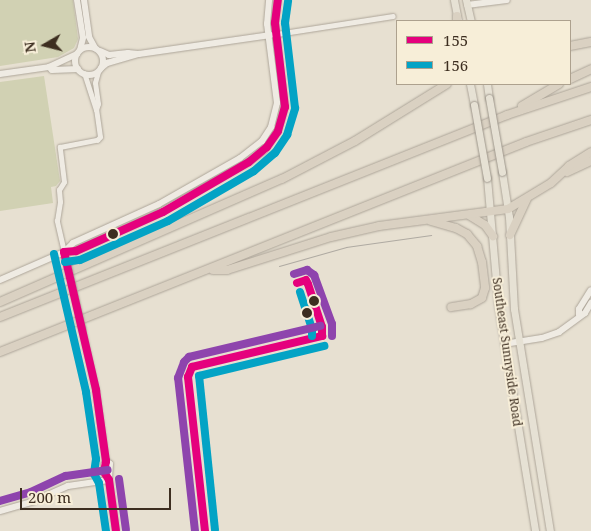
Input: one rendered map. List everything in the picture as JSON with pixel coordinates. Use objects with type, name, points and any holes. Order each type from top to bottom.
[{"type":"highway","points":[[571,46],[591,42]]},
{"type":"highway","points":[[571,79],[591,69]]},
{"type":"highway","points":[[0,302],[282,179],[355,141],[443,85]]},
{"type":"highway","points":[[507,115],[557,85]]},
{"type":"highway","points":[[0,317],[507,115],[591,87]]},
{"type":"highway","points":[[0,352],[210,270],[526,142],[591,120]]},
{"type":"highway","points":[[562,174],[569,166],[591,152]]},
{"type":"highway","points":[[210,270],[227,270],[353,232],[508,209],[562,174],[591,161]]},
{"type":"highway","points":[[510,235],[528,197]]},
{"type":"highway","points":[[469,215],[485,226],[493,236]]},
{"type":"highway","points":[[427,220],[464,232],[474,242],[480,253],[485,282],[484,294],[477,302],[451,307]]},
{"type":"main road","points":[[78,0],[83,38],[75,62],[78,69],[84,74],[99,70],[108,63],[139,54],[276,34]]},
{"type":"main road","points":[[84,0],[89,37],[103,60],[99,70]]},
{"type":"main road","points":[[64,252],[72,243],[160,204],[240,158],[259,144],[271,127],[276,107],[268,36],[269,0]]},
{"type":"main road","points":[[0,280],[64,252],[76,251],[156,216],[262,154],[276,136],[284,112],[285,91],[276,34],[275,15],[278,0]]},
{"type":"main road","points":[[454,0],[458,19]]},
{"type":"main road","points":[[471,20],[467,3],[507,0]]},
{"type":"main road","points":[[0,74],[48,67],[87,47],[109,55],[139,54]]},
{"type":"main road","points":[[48,67],[52,70],[78,69]]},
{"type":"main road","name":"Southeast Sunnyside Road","points":[[470,85],[492,212],[498,300],[504,344],[535,531]]},
{"type":"main road","name":"Southeast Sunnyside Road","points":[[487,85],[508,209],[512,284],[518,342],[550,531]]},
{"type":"main road","points":[[64,252],[91,367],[106,461],[104,472],[109,480],[116,531]]},
{"type":"main road","points":[[579,315],[580,309],[591,290]]},
{"type":"main road","points":[[504,344],[555,334],[569,325],[579,315],[585,313],[591,303]]},
{"type":"main road","points":[[0,511],[34,501],[68,486],[109,480]]},
{"type":"street","points":[[276,34],[393,16]]},
{"type":"street","points":[[96,110],[98,104],[95,83],[99,70]]},
{"type":"street","points":[[64,252],[57,220],[60,202],[59,190],[64,182],[60,146],[99,139],[96,110],[84,74]]},
{"type":"green space","points":[[0,0],[73,0],[78,39],[74,48],[58,57],[0,66]]},
{"type":"green space","points":[[44,76],[60,181],[56,186],[51,187],[53,203],[0,211],[0,82]]},
{"type":"tram line","points":[[279,266],[346,247],[431,235]]},
{"type":"transit line","name":"155","points":[[64,252],[76,251],[163,212],[249,162],[267,147],[278,131],[285,107],[275,23],[278,0]]},
{"type":"transit line","name":"156","points":[[65,262],[80,260],[168,221],[254,171],[275,153],[287,135],[295,108],[285,23],[288,1]]},
{"type":"transit line","name":"155","points":[[64,252],[96,390],[106,461],[104,472],[109,480],[116,531]]},
{"type":"transit line","name":"156","points":[[54,254],[86,392],[96,459],[94,474],[99,483],[106,531]]},
{"type":"transit line","points":[[294,274],[307,270],[314,275],[332,324],[332,336]]},
{"type":"transit line","name":"155","points":[[297,283],[306,280],[308,284],[322,327],[322,336]]},
{"type":"transit line","name":"156","points":[[300,292],[312,329],[312,336]]},
{"type":"transit line","points":[[195,531],[178,378],[184,362],[189,357],[320,326]]},
{"type":"transit line","name":"155","points":[[205,531],[188,377],[192,367],[322,336]]},
{"type":"transit line","name":"156","points":[[215,530],[199,376],[324,346]]},
{"type":"transit line","points":[[0,501],[31,492],[66,476],[108,470]]},
{"type":"transit line","points":[[119,479],[126,530]]}]
